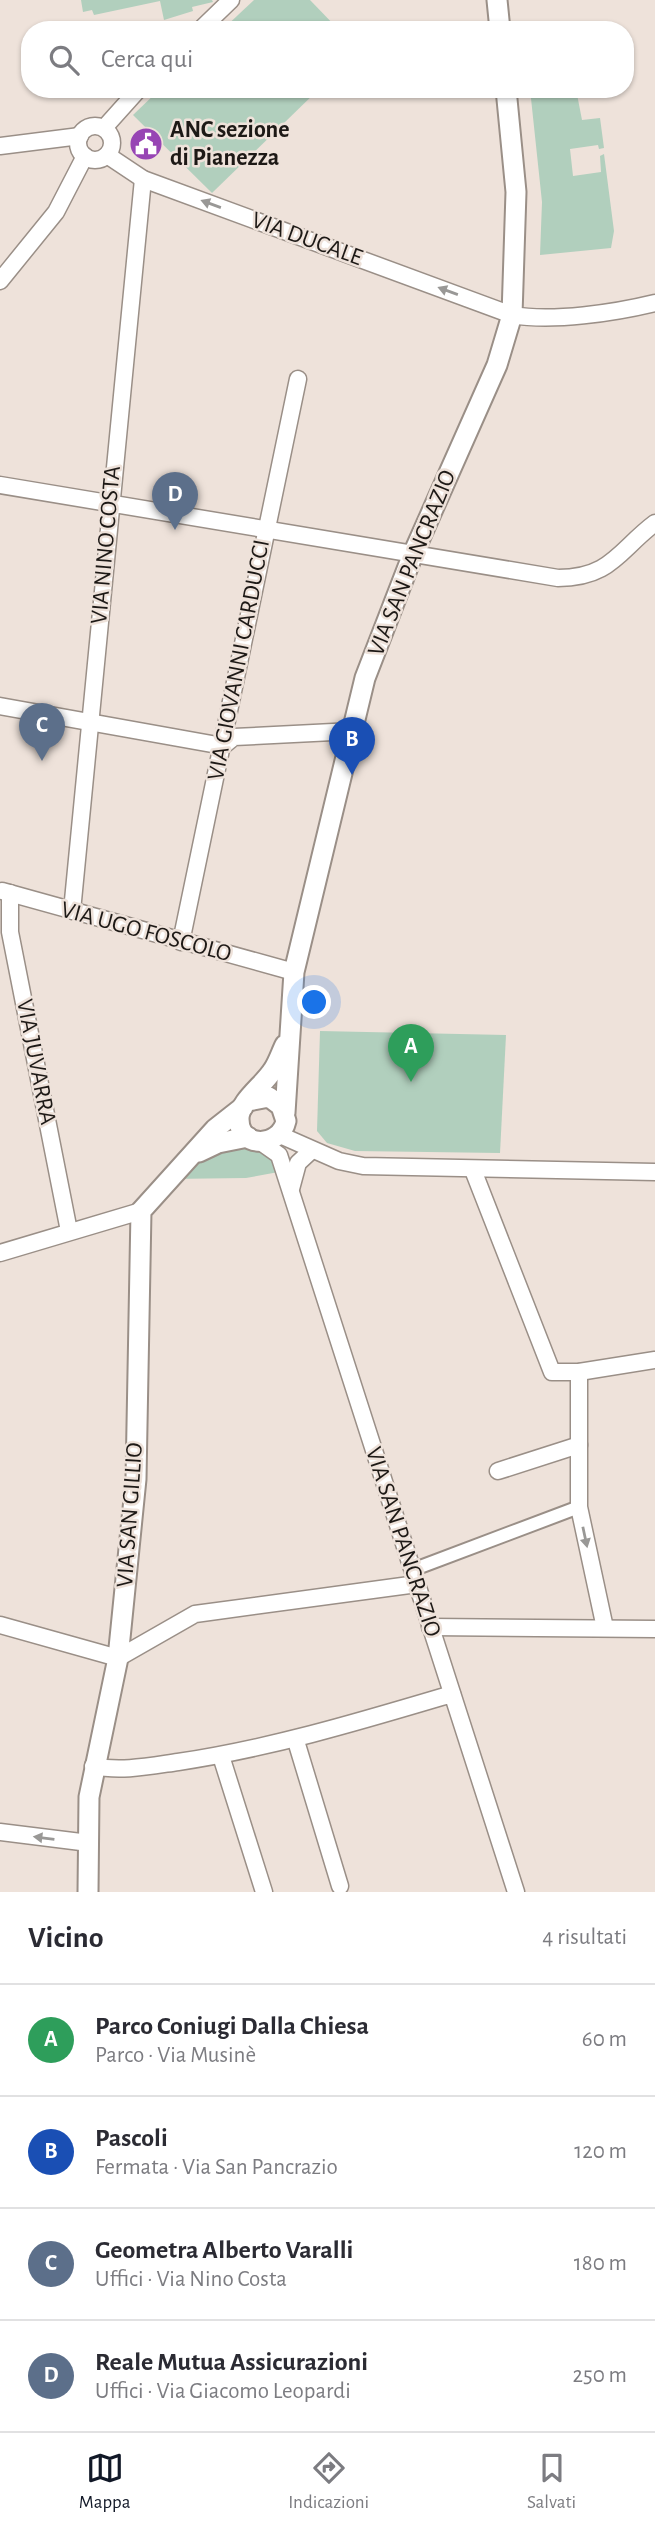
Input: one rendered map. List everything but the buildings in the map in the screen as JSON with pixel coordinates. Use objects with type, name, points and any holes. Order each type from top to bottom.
[{"type":"street","points":[[209,21],[231,0]]},
{"type":"street","points":[[496,0],[499,21]]},
{"type":"street","points":[[0,146],[80,136],[88,128],[104,128],[131,98]]},
{"type":"street","name":"VIA SAN PANCRAZIO","points":[[507,98],[516,192],[512,315],[497,365],[413,554],[365,678],[293,972],[288,1038],[290,1049],[273,1131],[290,1192],[516,1892]]},
{"type":"street","points":[[80,136],[79,147],[85,156],[98,159],[107,155],[112,141],[104,128]]},
{"type":"street","name":"VIA DUCALE","points":[[107,155],[143,179],[512,315],[531,318],[633,308],[655,303]]},
{"type":"street","points":[[0,281],[56,212],[85,156]]},
{"type":"street","name":"VIA NINO COSTA","points":[[72,911],[143,179]]},
{"type":"street","name":"VIA GIOVANNI CARDUCCI","points":[[181,942],[298,379]]},
{"type":"street","points":[[0,485],[572,578],[610,564],[655,523]]},
{"type":"street","points":[[0,706],[90,720],[222,747],[234,737],[353,731]]},
{"type":"street","name":"VIA UGO FOSCOLO","points":[[5,891],[293,972]]},
{"type":"street","name":"VIA JUVARRA","points":[[5,891],[10,932],[69,1231]]},
{"type":"street","name":"VIA SAN PANCRAZIO","points":[[246,1104],[274,1069],[288,1038]]},
{"type":"street","points":[[0,1253],[141,1211],[215,1129],[246,1104],[269,1097],[276,1101],[273,1131]]},
{"type":"street","points":[[246,1104],[240,1127],[273,1131],[316,1152],[363,1166],[473,1171],[655,1172]]},
{"type":"street","points":[[192,1155],[218,1143],[273,1131]]},
{"type":"street","points":[[290,1192],[298,1163],[316,1152]]},
{"type":"street","points":[[473,1171],[552,1373],[579,1372],[655,1360]]},
{"type":"street","name":"VIA SAN GILLIO","points":[[88,1892],[93,1766],[118,1658],[136,1479],[141,1211]]},
{"type":"street","points":[[579,1372],[579,1507],[605,1628]]},
{"type":"street","points":[[498,1471],[579,1446]]},
{"type":"street","points":[[0,1625],[118,1658],[195,1614],[414,1577],[579,1507]]},
{"type":"street","points":[[430,1627],[655,1629]]},
{"type":"street","points":[[93,1766],[120,1769],[221,1756],[296,1741],[452,1694]]},
{"type":"street","points":[[296,1741],[340,1886]]},
{"type":"street","points":[[221,1756],[264,1892]]},
{"type":"street","points":[[0,1832],[89,1843]]},
{"type":"green space","points":[[81,0],[212,0],[213,2],[192,7],[193,11],[164,20],[160,1],[94,15],[92,10],[83,12]]},
{"type":"green space","points":[[254,0],[310,0],[330,21],[232,21]]},
{"type":"green space","points":[[151,98],[310,98],[212,193],[133,115]]},
{"type":"green space","points":[[531,98],[578,98],[582,120],[600,118],[604,148],[599,149],[598,145],[570,149],[573,176],[601,172],[600,156],[604,154],[614,231],[611,248],[540,255],[542,202]]},
{"type":"green space","points":[[320,1031],[506,1035],[500,1153],[355,1151],[327,1143],[317,1131]]},
{"type":"green space","points":[[254,1141],[284,1171],[246,1178],[169,1179],[192,1155]]},
{"type":"place","name":"ANC sezione di Pianezza","points":[[146,144]]},
{"type":"place","name":"Reale Mutua Assicurazioni","points":[[175,530]]},
{"type":"place","name":"Geometra Alberto Varalli","points":[[42,761]]},
{"type":"place","name":"Pascoli","points":[[352,775]]},
{"type":"place","name":"Parco Coniugi Dalla Chiesa","points":[[411,1082]]}]
